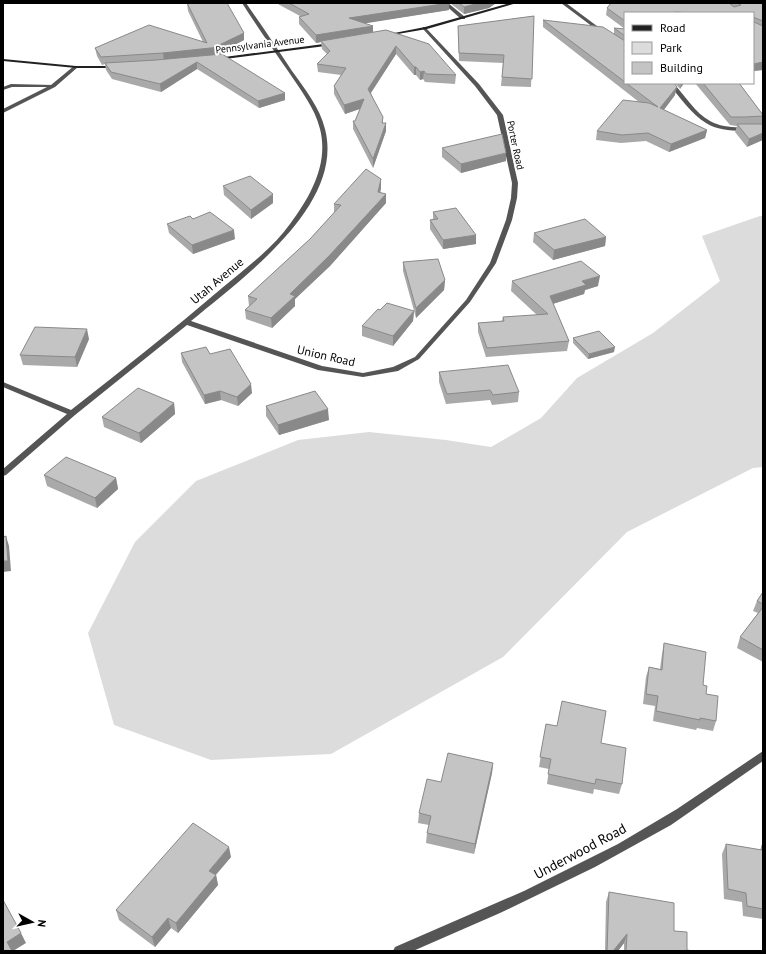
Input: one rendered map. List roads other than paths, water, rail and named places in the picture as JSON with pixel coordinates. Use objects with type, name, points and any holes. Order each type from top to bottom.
[{"type":"street","name":"Utah Avenue","points":[[3,472],[72,413],[186,322],[278,242],[304,209],[321,175],[325,153],[323,130],[309,99],[244,3]]},
{"type":"street","points":[[445,3],[463,18]]},
{"type":"street","points":[[377,36],[425,28],[515,3]]},
{"type":"street","points":[[563,3],[607,35]]},
{"type":"street","name":"Porter Road","points":[[425,28],[477,85],[500,115],[515,183],[514,198],[509,220],[492,266]]},
{"type":"street","name":"Pennsylvania Avenue","points":[[213,59],[278,52],[335,43]]},
{"type":"street","points":[[3,60],[76,67],[125,67]]},
{"type":"street","points":[[3,112],[53,86],[76,67]]},
{"type":"street","points":[[671,84],[703,119],[716,125],[734,129],[763,128]]},
{"type":"street","points":[[3,89],[11,85],[53,86]]},
{"type":"street","name":"Union Road","points":[[186,322],[321,368],[351,374],[385,372],[402,367],[417,358],[468,301],[492,266]]},
{"type":"street","points":[[3,384],[72,413]]},
{"type":"street","name":"Underwood Road","points":[[399,951],[512,904],[556,882],[653,830],[763,756]]}]
